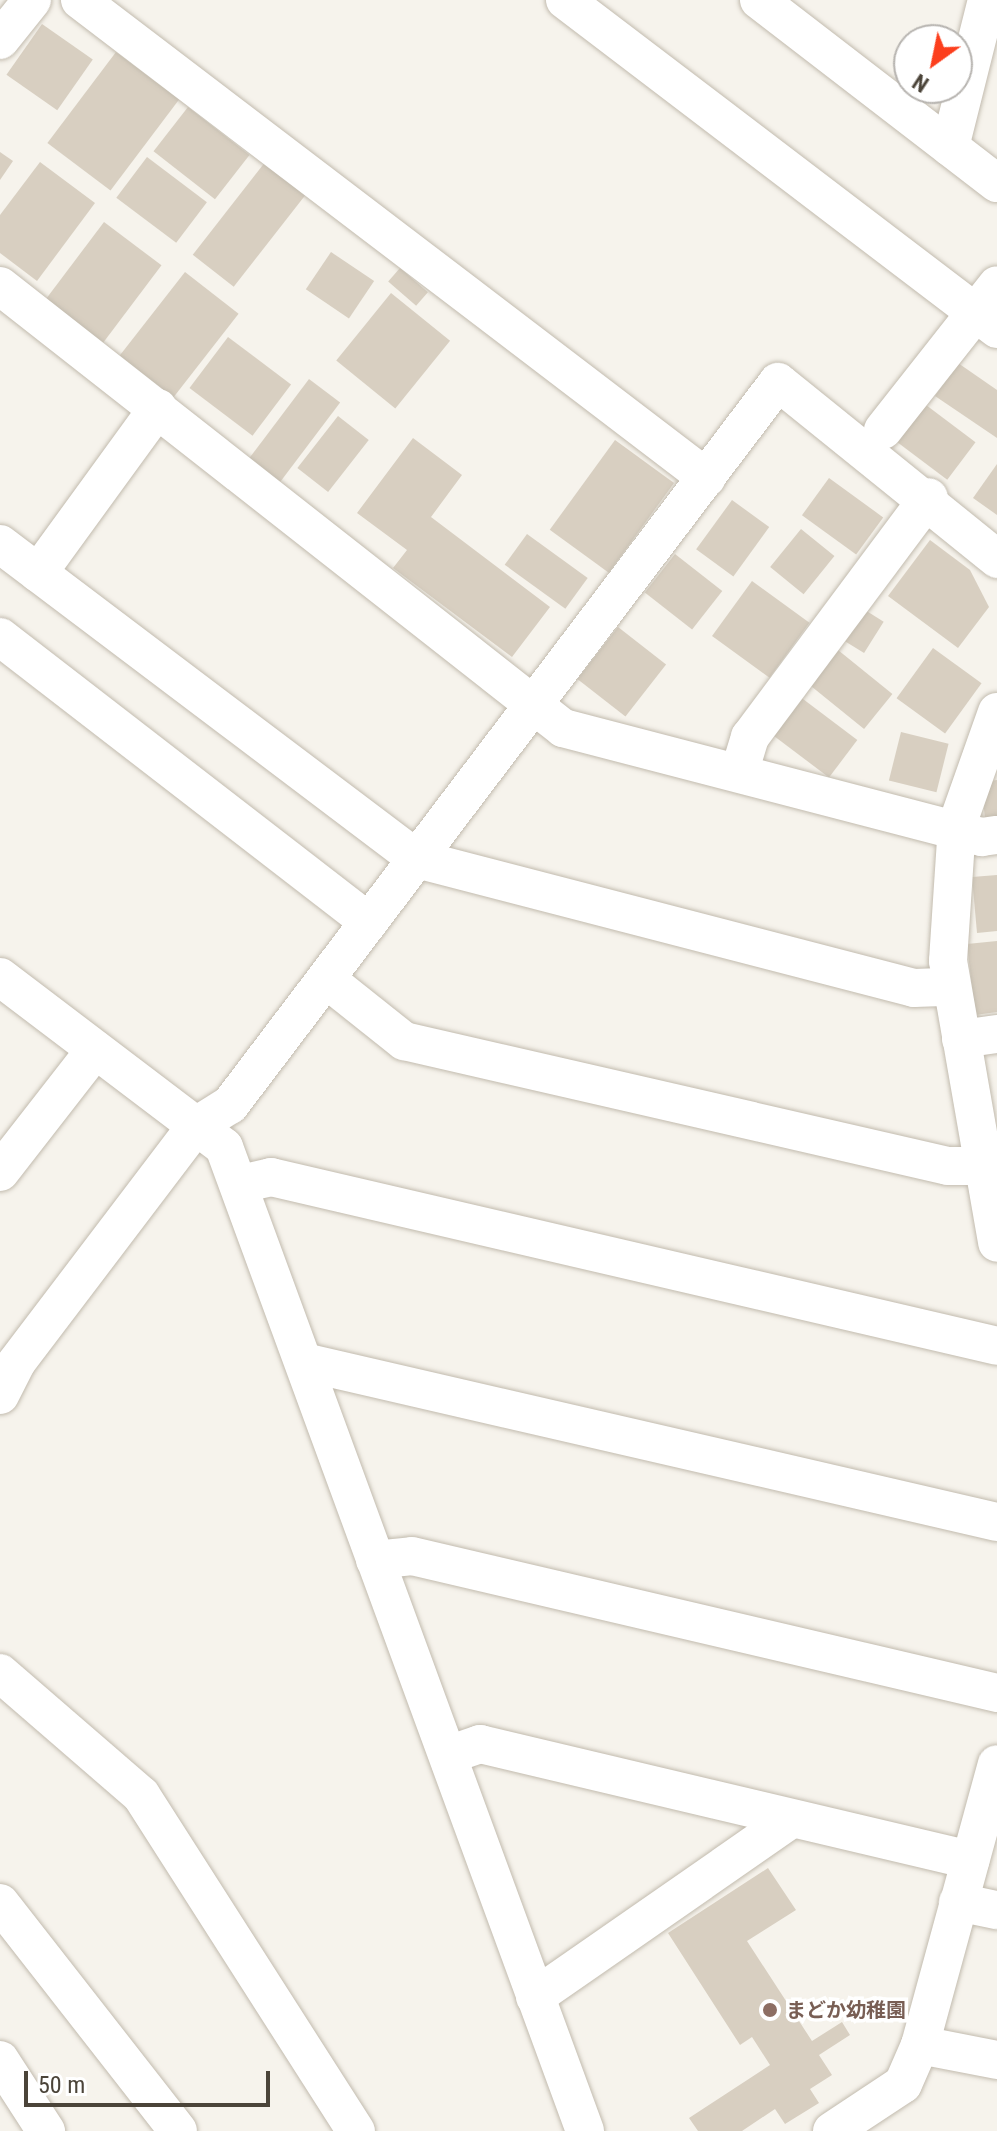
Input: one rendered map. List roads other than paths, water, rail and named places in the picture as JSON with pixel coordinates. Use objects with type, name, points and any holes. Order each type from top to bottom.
[{"type":"street","points":[[0,40],[32,0]]},
{"type":"street","points":[[80,0],[707,478]]},
{"type":"street","points":[[565,0],[990,309],[883,430]]},
{"type":"street","points":[[950,147],[987,0]]},
{"type":"street","points":[[777,5],[997,183]]},
{"type":"street","points":[[7,305],[158,408],[537,701],[563,728],[957,825],[982,837],[997,835]]},
{"type":"street","points":[[0,1395],[16,1363],[196,1126],[230,1105],[778,382],[929,497],[997,559]]},
{"type":"street","points":[[38,573],[158,408]]},
{"type":"street","points":[[739,773],[750,737],[929,497]]},
{"type":"street","points":[[0,544],[417,859],[914,988],[950,987]]},
{"type":"street","points":[[0,637],[369,922]]},
{"type":"street","points":[[997,712],[957,825],[950,987],[979,1037],[983,1166],[997,1239]]},
{"type":"street","points":[[0,977],[224,1147],[241,1184],[375,1560],[585,2131]]},
{"type":"street","points":[[326,979],[404,1041],[948,1166],[983,1166]]},
{"type":"street","points":[[0,1172],[95,1050]]},
{"type":"street","points":[[241,1184],[271,1177],[997,1346]]},
{"type":"street","points":[[304,1362],[997,1522]]},
{"type":"street","points":[[375,1560],[412,1556],[997,1693]]},
{"type":"street","points":[[0,1673],[141,1795],[356,2131]]},
{"type":"street","points":[[448,1755],[480,1744],[970,1860]]},
{"type":"street","points":[[832,2131],[903,2084],[920,2045],[997,1764]]},
{"type":"street","points":[[535,1997],[791,1819]]},
{"type":"street","points":[[958,1902],[997,1910]]},
{"type":"street","points":[[0,1903],[178,2131]]},
{"type":"street","points":[[920,2045],[997,2060]]},
{"type":"street","points":[[0,2060],[46,2131]]},
{"type":"place","name":"まどか幼稚園","points":[[770,2010]]}]
